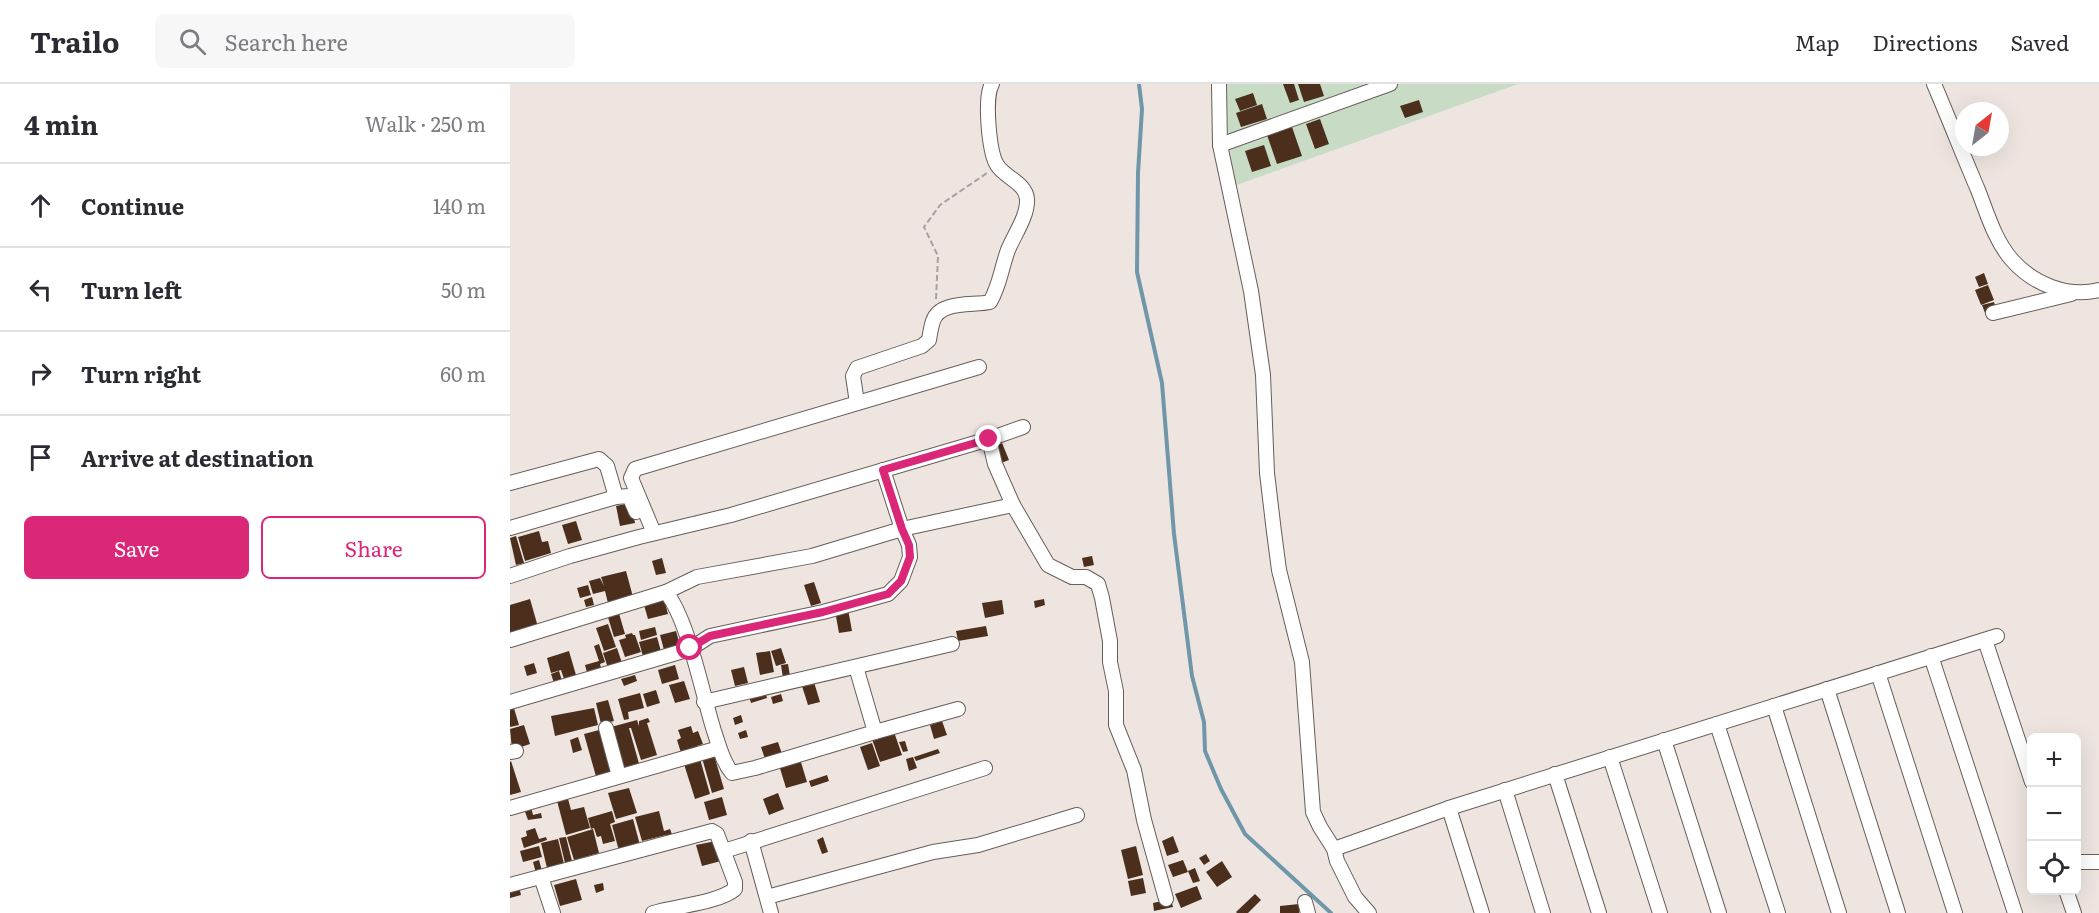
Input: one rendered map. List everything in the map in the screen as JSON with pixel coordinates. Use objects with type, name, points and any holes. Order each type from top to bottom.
[{"type":"street","points":[[857,403],[854,376],[857,368],[927,343],[933,320],[938,312],[954,305],[990,302],[997,290],[1007,252],[1024,214],[1027,200],[1022,188],[997,165],[987,112],[988,90],[992,84]]},
{"type":"street","points":[[1220,84],[1220,145],[1251,291],[1263,375],[1268,473],[1279,570],[1302,662],[1313,812],[1320,828],[1334,849],[1337,861],[1355,897],[1369,913]]},
{"type":"street","points":[[1220,145],[1390,84]]},
{"type":"street","points":[[1934,84],[1991,223],[2004,249],[2012,260],[2029,274],[2061,291],[2076,293]]},
{"type":"street","points":[[1993,313],[2076,293],[2099,290]]},
{"type":"street","points":[[654,533],[631,478],[635,469],[979,367]]},
{"type":"street","points":[[510,576],[570,556],[731,515],[1023,427]]},
{"type":"street","points":[[989,439],[995,464],[1012,505],[1048,565],[1072,577],[1086,577],[1098,584],[1110,640],[1110,662],[1116,691],[1116,725],[1134,770],[1144,820],[1166,899]]},
{"type":"street","points":[[510,483],[599,459],[607,466],[616,497]]},
{"type":"street","points":[[510,702],[690,648],[710,636],[823,612],[888,594],[901,581],[910,557],[909,545],[883,470]]},
{"type":"street","points":[[510,528],[616,497],[629,496],[639,519]]},
{"type":"street","points":[[510,640],[666,592],[697,577],[812,556],[902,529],[1012,505]]},
{"type":"street","points":[[666,592],[674,602],[719,748],[732,773],[958,709]]},
{"type":"street","points":[[1334,849],[1505,790],[1991,638],[2027,768]]},
{"type":"street","points":[[704,702],[952,644]]},
{"type":"street","points":[[1931,657],[2015,913]]},
{"type":"street","points":[[856,667],[875,732]]},
{"type":"street","points":[[1878,673],[1955,913]]},
{"type":"street","points":[[1827,689],[1898,913]]},
{"type":"street","points":[[1774,706],[1839,913]]},
{"type":"street","points":[[1717,723],[1778,913]]},
{"type":"street","points":[[606,728],[619,776]]},
{"type":"street","points":[[1664,740],[1719,913]]},
{"type":"street","points":[[510,808],[719,748]]},
{"type":"street","points":[[1610,757],[1660,913]]},
{"type":"street","points":[[724,851],[985,768]]},
{"type":"street","points":[[1555,774],[1599,913]]},
{"type":"street","points":[[1505,790],[1543,913]]},
{"type":"street","points":[[1449,808],[1482,913]]},
{"type":"street","points":[[767,897],[933,852],[978,845],[1077,815]]},
{"type":"street","points":[[510,885],[712,831],[717,834],[735,882],[735,889],[700,908],[652,913]]},
{"type":"street","points":[[752,841],[771,913]]},
{"type":"street","points":[[2081,862],[2099,862]]},
{"type":"street","points":[[541,878],[553,913]]},
{"type":"street","points":[[2067,895],[2074,913]]},
{"type":"path","points":[[933,320],[938,256],[924,227],[940,205],[975,183],[997,165]]},
{"type":"green space","points":[[1223,84],[1518,84],[1234,186]]},
{"type":"building","points":[[1283,84],[1294,84],[1299,100],[1290,103]]},
{"type":"building","points":[[1298,84],[1320,84],[1324,96],[1304,102]]},
{"type":"building","points":[[1253,93],[1257,105],[1240,111],[1235,99]]},
{"type":"building","points":[[1419,100],[1423,112],[1405,118],[1400,106]]},
{"type":"building","points":[[1262,104],[1267,119],[1241,127],[1236,113]]},
{"type":"building","points":[[1320,119],[1329,144],[1315,149],[1306,124]]},
{"type":"building","points":[[1292,127],[1302,156],[1277,164],[1267,135]]},
{"type":"building","points":[[1264,145],[1271,166],[1252,172],[1245,151]]},
{"type":"building","points":[[1984,273],[1988,284],[1979,287],[1975,277]]},
{"type":"building","points":[[1988,285],[1994,300],[1981,305],[1975,290]]},
{"type":"building","points":[[1994,302],[1996,309],[1985,313],[1982,305]]},
{"type":"building","points":[[1002,443],[1009,460],[1001,463],[995,446]]},
{"type":"building","points":[[631,503],[635,523],[620,526],[616,506]]},
{"type":"building","points":[[576,521],[582,540],[568,544],[562,525]]},
{"type":"building","points":[[539,531],[542,542],[548,541],[551,553],[525,561],[518,537]]},
{"type":"building","points":[[516,536],[524,563],[516,565],[510,538]]},
{"type":"building","points":[[1092,556],[1094,565],[1084,567],[1082,558]]},
{"type":"building","points":[[662,558],[666,573],[656,575],[652,561]]},
{"type":"building","points":[[626,571],[633,597],[608,603],[605,591],[593,594],[589,581],[600,578],[604,586],[601,577]]},
{"type":"building","points":[[814,582],[821,603],[811,606],[804,585]]},
{"type":"building","points":[[588,585],[591,595],[580,598],[577,588]]},
{"type":"building","points":[[592,597],[594,605],[586,607],[584,600]]},
{"type":"building","points":[[530,599],[538,627],[510,635],[510,605]]},
{"type":"building","points":[[664,599],[668,614],[648,619],[644,605]]},
{"type":"building","points":[[1044,599],[1045,605],[1035,608],[1034,601]]},
{"type":"building","points":[[1002,600],[1004,614],[985,618],[982,603]]},
{"type":"building","points":[[848,609],[852,631],[839,633],[835,611]]},
{"type":"building","points":[[618,610],[625,634],[614,637],[607,614]]},
{"type":"building","points":[[608,624],[616,647],[604,651],[596,628]]},
{"type":"building","points":[[986,626],[988,636],[958,641],[956,631]]},
{"type":"building","points":[[655,627],[657,635],[641,640],[639,631]]},
{"type":"building","points":[[676,631],[680,645],[664,650],[660,635]]},
{"type":"building","points":[[632,633],[635,635],[641,652],[625,657],[619,640]]},
{"type":"building","points":[[657,637],[662,655],[644,660],[639,642]]},
{"type":"building","points":[[599,644],[605,662],[600,664],[602,672],[588,676],[585,665],[599,661],[594,646]]},
{"type":"building","points":[[617,648],[622,663],[608,668],[603,653]]},
{"type":"building","points":[[781,648],[786,663],[776,666],[771,651]]},
{"type":"building","points":[[569,651],[576,675],[564,679],[561,670],[551,673],[547,658]]},
{"type":"building","points":[[770,651],[774,672],[760,675],[756,653]]},
{"type":"building","points":[[534,663],[537,673],[527,676],[524,666]]},
{"type":"building","points":[[788,664],[790,676],[783,678],[781,665]]},
{"type":"building","points":[[675,665],[679,679],[662,684],[658,670]]},
{"type":"building","points":[[744,667],[748,683],[735,686],[731,670]]},
{"type":"building","points":[[559,671],[563,684],[555,686],[551,674]]},
{"type":"building","points":[[635,675],[637,681],[624,686],[621,679]]},
{"type":"building","points":[[684,681],[690,699],[675,703],[669,685]]},
{"type":"building","points":[[814,682],[820,702],[808,705],[802,686]]},
{"type":"building","points":[[656,690],[660,703],[647,707],[643,694]]},
{"type":"building","points":[[765,691],[767,698],[751,703],[749,696]]},
{"type":"building","points":[[640,693],[644,708],[628,712],[629,719],[624,720],[618,699]]},
{"type":"building","points":[[781,694],[783,701],[773,704],[771,697]]},
{"type":"building","points":[[608,700],[614,721],[601,724],[596,703]]},
{"type":"building","points":[[513,705],[519,725],[510,727],[510,706]]},
{"type":"building","points":[[594,708],[598,725],[555,736],[551,716]]},
{"type":"building","points":[[741,715],[743,722],[735,725],[733,718]]},
{"type":"building","points":[[648,718],[650,722],[647,723],[657,755],[641,760],[631,728],[629,728],[640,767],[624,772],[611,727],[637,720],[639,726],[639,721]]},
{"type":"building","points":[[942,721],[947,735],[934,739],[930,725]]},
{"type":"building","points":[[524,725],[530,744],[512,750],[510,729]]},
{"type":"building","points":[[691,726],[693,733],[698,731],[703,744],[697,746],[699,751],[682,756],[677,740],[681,738],[678,730]]},
{"type":"building","points":[[603,729],[616,775],[597,780],[584,734]]},
{"type":"building","points":[[746,730],[748,737],[740,739],[738,733]]},
{"type":"building","points":[[894,732],[902,755],[880,762],[872,739]]},
{"type":"building","points":[[578,737],[582,750],[573,753],[570,740]]},
{"type":"building","points":[[905,741],[908,751],[903,752],[899,742]]},
{"type":"building","points":[[778,742],[782,754],[765,759],[761,747]]},
{"type":"building","points":[[872,743],[880,766],[868,770],[860,747]]},
{"type":"building","points":[[938,749],[940,753],[916,761],[914,757]]},
{"type":"building","points":[[714,755],[724,789],[712,793],[702,758]]},
{"type":"building","points":[[913,757],[917,768],[909,771],[906,759]]},
{"type":"building","points":[[700,759],[710,794],[695,799],[684,764]]},
{"type":"building","points":[[800,759],[807,782],[786,788],[779,765]]},
{"type":"building","points":[[510,762],[521,792],[510,795]]},
{"type":"building","points":[[827,775],[829,781],[811,787],[809,781]]},
{"type":"building","points":[[629,788],[637,813],[616,819],[608,793]]},
{"type":"building","points":[[778,793],[784,809],[769,815],[763,799]]},
{"type":"building","points":[[567,795],[571,810],[584,807],[590,828],[566,835],[556,797]]},
{"type":"building","points":[[722,797],[727,815],[709,820],[704,802]]},
{"type":"building","points":[[531,807],[533,815],[541,813],[542,818],[528,820],[524,809]]},
{"type":"building","points":[[612,811],[615,822],[610,824],[615,841],[603,844],[601,836],[597,837],[594,828],[591,829],[588,818]]},
{"type":"building","points":[[659,811],[664,831],[670,829],[673,837],[667,838],[666,835],[642,841],[635,817]]},
{"type":"building","points":[[633,819],[640,845],[619,851],[612,825]]},
{"type":"building","points":[[535,828],[539,839],[546,837],[547,840],[524,848],[521,838],[527,836],[526,831]]},
{"type":"building","points":[[593,829],[599,853],[574,860],[567,837]]},
{"type":"building","points":[[1173,836],[1179,852],[1167,856],[1162,841]]},
{"type":"building","points":[[566,837],[572,861],[565,863],[559,838]]},
{"type":"building","points":[[823,837],[828,852],[822,854],[817,840]]},
{"type":"building","points":[[558,839],[564,864],[547,868],[541,843]]},
{"type":"building","points":[[716,841],[721,861],[702,866],[696,845]]},
{"type":"building","points":[[539,846],[542,857],[523,862],[520,851]]},
{"type":"building","points":[[1136,846],[1143,875],[1128,879],[1121,850]]},
{"type":"building","points":[[1206,854],[1210,861],[1204,865],[1199,858]]},
{"type":"building","points":[[539,860],[542,871],[536,873],[533,862]]},
{"type":"building","points":[[1183,860],[1188,872],[1173,877],[1168,865]]},
{"type":"building","points":[[1222,861],[1232,877],[1217,887],[1206,872]]},
{"type":"building","points":[[1195,868],[1200,881],[1193,883],[1188,871]]},
{"type":"building","points":[[1143,878],[1146,893],[1131,896],[1128,881]]},
{"type":"building","points":[[576,879],[582,900],[560,906],[554,885]]},
{"type":"building","points":[[603,883],[604,890],[596,893],[594,885]]},
{"type":"building","points":[[519,886],[521,895],[510,898],[510,888]]},
{"type":"building","points":[[1197,886],[1202,899],[1181,908],[1175,894]]},
{"type":"building","points":[[1255,894],[1261,900],[1248,913],[1236,912]]},
{"type":"building","points":[[1171,899],[1173,907],[1154,911],[1153,903]]},
{"type":"building","points":[[1299,904],[1299,913],[1280,913],[1280,906]]},
{"type":"waterway","points":[[1139,84],[1142,109],[1138,173],[1137,272],[1162,383],[1174,534],[1192,676],[1204,722],[1205,751],[1221,789],[1245,834],[1331,913]]},
{"type":"route","points":[[690,648],[710,636],[823,612],[888,594],[901,581],[910,557],[909,545],[883,470],[989,439]]}]
